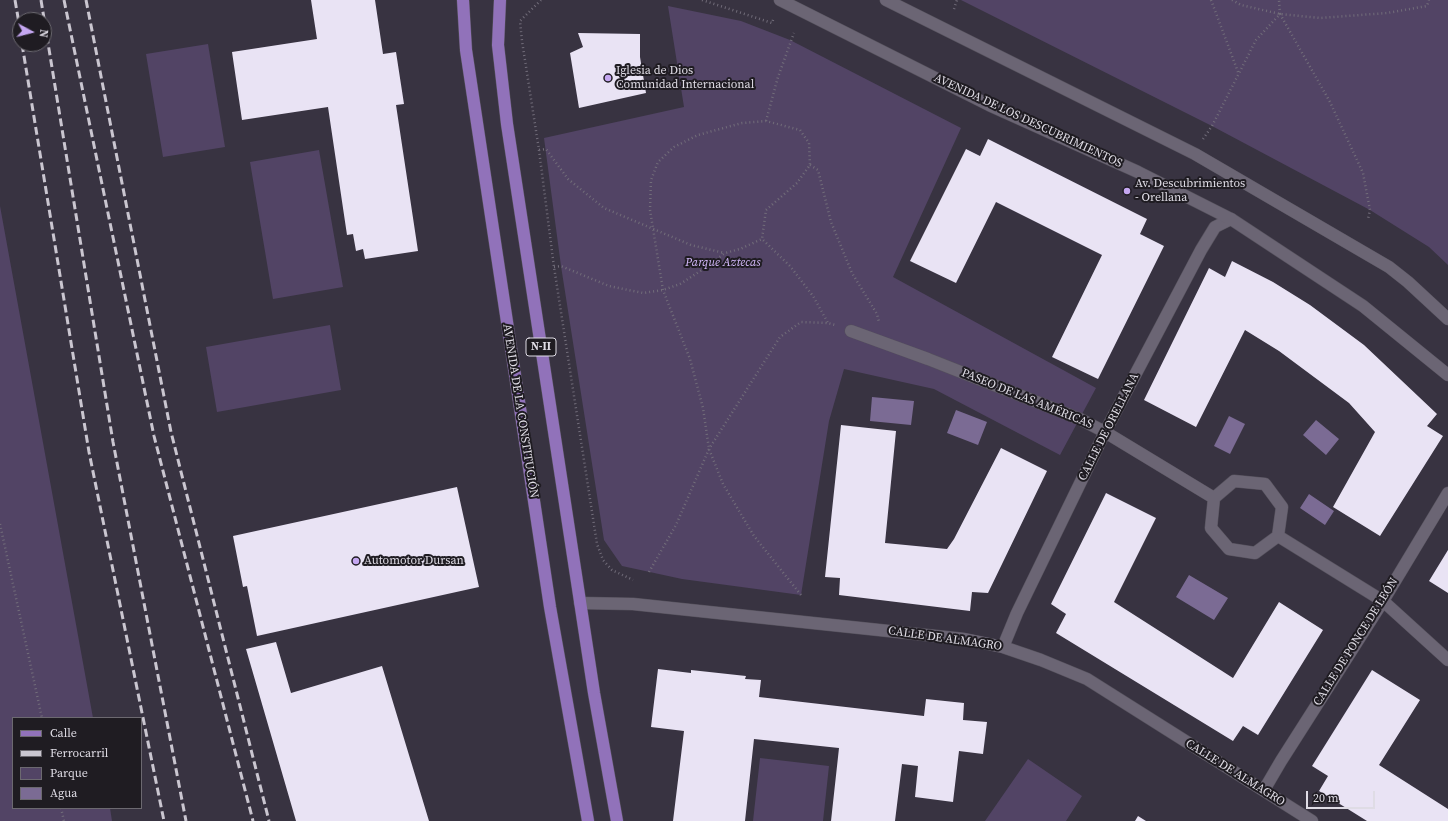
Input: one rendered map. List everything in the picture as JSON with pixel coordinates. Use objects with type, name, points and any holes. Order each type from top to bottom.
[{"type":"main road","name":"AVENIDA DE LA CONSTITUCIÓN","points":[[463,0],[466,50],[546,583],[565,698],[588,821]]},
{"type":"main road","name":"N-II","points":[[500,0],[498,45],[507,124],[594,693],[617,821]]},
{"type":"street","name":"AVENIDA DE LOS DESCUBRIMIENTOS","points":[[780,0],[989,104],[1138,172],[1231,220],[1363,306],[1448,375]]},
{"type":"street","points":[[886,0],[1195,154],[1389,267],[1408,282],[1448,319]]},
{"type":"street","name":"CALLE DE ORELLANA","points":[[1003,647],[1017,613],[1106,432],[1201,250],[1215,227],[1231,220]]},
{"type":"street","name":"PASEO DE LAS AMÉRICAS","points":[[851,331],[936,362],[1073,416],[1106,432],[1214,498]]},
{"type":"street","points":[[1234,481],[1265,484],[1282,507],[1278,536],[1255,553],[1228,549],[1211,528],[1214,498],[1234,481]]},
{"type":"street","name":"CALLE DE PONCE DE LEÓN","points":[[1264,790],[1448,493]]},
{"type":"street","points":[[1278,536],[1382,601],[1448,660]]},
{"type":"street","name":"CALLE DE ALMAGRO","points":[[580,603],[641,605],[964,639],[1003,647],[1041,660],[1087,679],[1312,821]]},
{"type":"path","points":[[542,0],[520,21],[522,41],[539,150],[554,267],[597,544],[603,560],[612,570],[633,580]]},
{"type":"path","points":[[702,0],[772,23]]},
{"type":"path","points":[[954,8],[957,0]]},
{"type":"path","points":[[1211,0],[1238,73]]},
{"type":"path","points":[[1232,0],[1241,5],[1280,14],[1320,18],[1387,13],[1427,6],[1429,0]]},
{"type":"path","points":[[1278,0],[1280,14],[1330,102],[1364,173],[1370,210],[1368,219]]},
{"type":"path","points":[[1195,154],[1212,126],[1256,40],[1280,14]]},
{"type":"path","points":[[766,121],[778,77],[794,33]]},
{"type":"path","points":[[762,239],[766,210],[797,183],[810,165],[809,143],[800,130],[766,121],[742,123],[698,135],[674,147],[658,162],[651,180],[650,210],[663,290],[690,359],[703,408],[709,449],[723,484],[754,536],[801,595]]},
{"type":"path","points":[[539,150],[546,149],[568,179],[604,208],[691,245],[725,253]]},
{"type":"path","points":[[810,165],[818,170],[831,222],[852,273],[877,314],[885,344]]},
{"type":"path","points":[[554,267],[561,266],[609,286],[643,293],[663,290],[680,284],[725,253],[740,249],[762,239]]},
{"type":"path","points":[[762,239],[794,272],[813,296],[828,323]]},
{"type":"path","points":[[649,572],[676,525],[709,449],[780,337],[801,322],[828,323],[851,331]]},
{"type":"path","points":[[0,524],[42,717]]},
{"type":"path","points":[[61,809],[64,821]]},
{"type":"green space","points":[[961,0],[1448,0],[1448,265],[1429,247],[1370,210],[1212,126]]},
{"type":"green space","name":"Parque Aztecas","points":[[668,6],[741,21],[790,40],[961,128],[893,277],[1096,388],[1060,455],[934,389],[844,369],[829,421],[801,595],[682,579],[622,566],[604,540],[561,266],[544,138],[684,107]]},
{"type":"green space","points":[[208,44],[225,147],[163,157],[146,54]]},
{"type":"green space","points":[[319,150],[343,287],[273,299],[250,162]]},
{"type":"green space","points":[[0,206],[93,717],[12,717],[12,809],[110,809],[112,821],[0,821]]},
{"type":"green space","points":[[330,325],[341,390],[217,412],[206,347]]},
{"type":"green space","points":[[760,758],[829,766],[823,821],[753,821]]},
{"type":"green space","points":[[1028,759],[1082,796],[1066,821],[985,821]]},
{"type":"water","points":[[872,397],[914,401],[911,425],[870,421]]},
{"type":"water","points":[[956,410],[987,422],[978,445],[947,433]]},
{"type":"water","points":[[1229,416],[1245,424],[1230,454],[1214,446]]},
{"type":"water","points":[[1316,420],[1339,439],[1326,455],[1303,435]]},
{"type":"water","points":[[1309,494],[1334,511],[1325,525],[1300,508]]},
{"type":"water","points":[[1189,575],[1228,598],[1214,620],[1176,597]]},
{"type":"building","points":[[311,0],[375,0],[383,54],[396,52],[404,104],[396,105],[418,251],[365,259],[363,249],[356,251],[353,234],[347,235],[328,107],[242,120],[232,52],[317,39]]},
{"type":"building","name":"Iglesia de Dios Comunidad Internacional","points":[[578,33],[640,34],[640,57],[646,93],[579,108],[570,53],[583,47]]},
{"type":"building","points":[[988,139],[1147,219],[1140,234],[1164,246],[1098,379],[1052,357],[1102,255],[996,202],[956,283],[910,261],[966,149],[980,156]]},
{"type":"building","points":[[1232,261],[1273,282],[1310,305],[1364,345],[1437,414],[1427,426],[1443,436],[1380,536],[1333,507],[1375,432],[1349,403],[1279,351],[1245,330],[1196,427],[1144,400],[1209,268],[1225,277]]},
{"type":"building","points":[[841,425],[896,431],[885,543],[947,549],[954,539],[1001,448],[1047,471],[988,593],[972,592],[970,611],[839,595],[840,578],[825,577]]},
{"type":"building","name":"Automotor Dursan","points":[[457,487],[479,587],[257,636],[247,586],[243,587],[233,536]]},
{"type":"building","points":[[1106,493],[1156,518],[1114,602],[1233,678],[1279,602],[1323,630],[1258,735],[1243,726],[1233,741],[1056,633],[1066,614],[1051,604]]},
{"type":"building","points":[[1448,550],[1448,593],[1429,581]]},
{"type":"building","points":[[276,642],[291,693],[382,666],[429,821],[296,821],[246,649]]},
{"type":"building","points":[[658,669],[691,673],[691,670],[746,676],[745,679],[761,680],[759,697],[924,716],[926,699],[964,703],[963,720],[987,722],[983,754],[959,751],[953,802],[915,797],[918,766],[902,764],[895,821],[831,821],[839,748],[754,739],[745,821],[673,821],[684,731],[651,727]]},
{"type":"building","points":[[1372,670],[1420,700],[1379,765],[1448,809],[1448,821],[1367,821],[1319,791],[1328,776],[1312,766]]},
{"type":"building","points":[[1138,816],[1146,821],[1135,821]]},
{"type":"railway","points":[[15,0],[17,12]]},
{"type":"railway","points":[[41,0],[113,442],[186,821]]},
{"type":"railway","points":[[64,0],[154,436],[253,821]]},
{"type":"railway","points":[[86,0],[171,432],[269,821]]},
{"type":"railway","points":[[23,52],[89,452],[164,821]]},
{"type":"place","name":"Iglesia de Dios Comunidad Internacional","points":[[608,78]]},
{"type":"place","name":"Av. Descubrimientos - Orellana","points":[[1127,191]]},
{"type":"place","name":"Automotor Dursan","points":[[356,561]]}]
